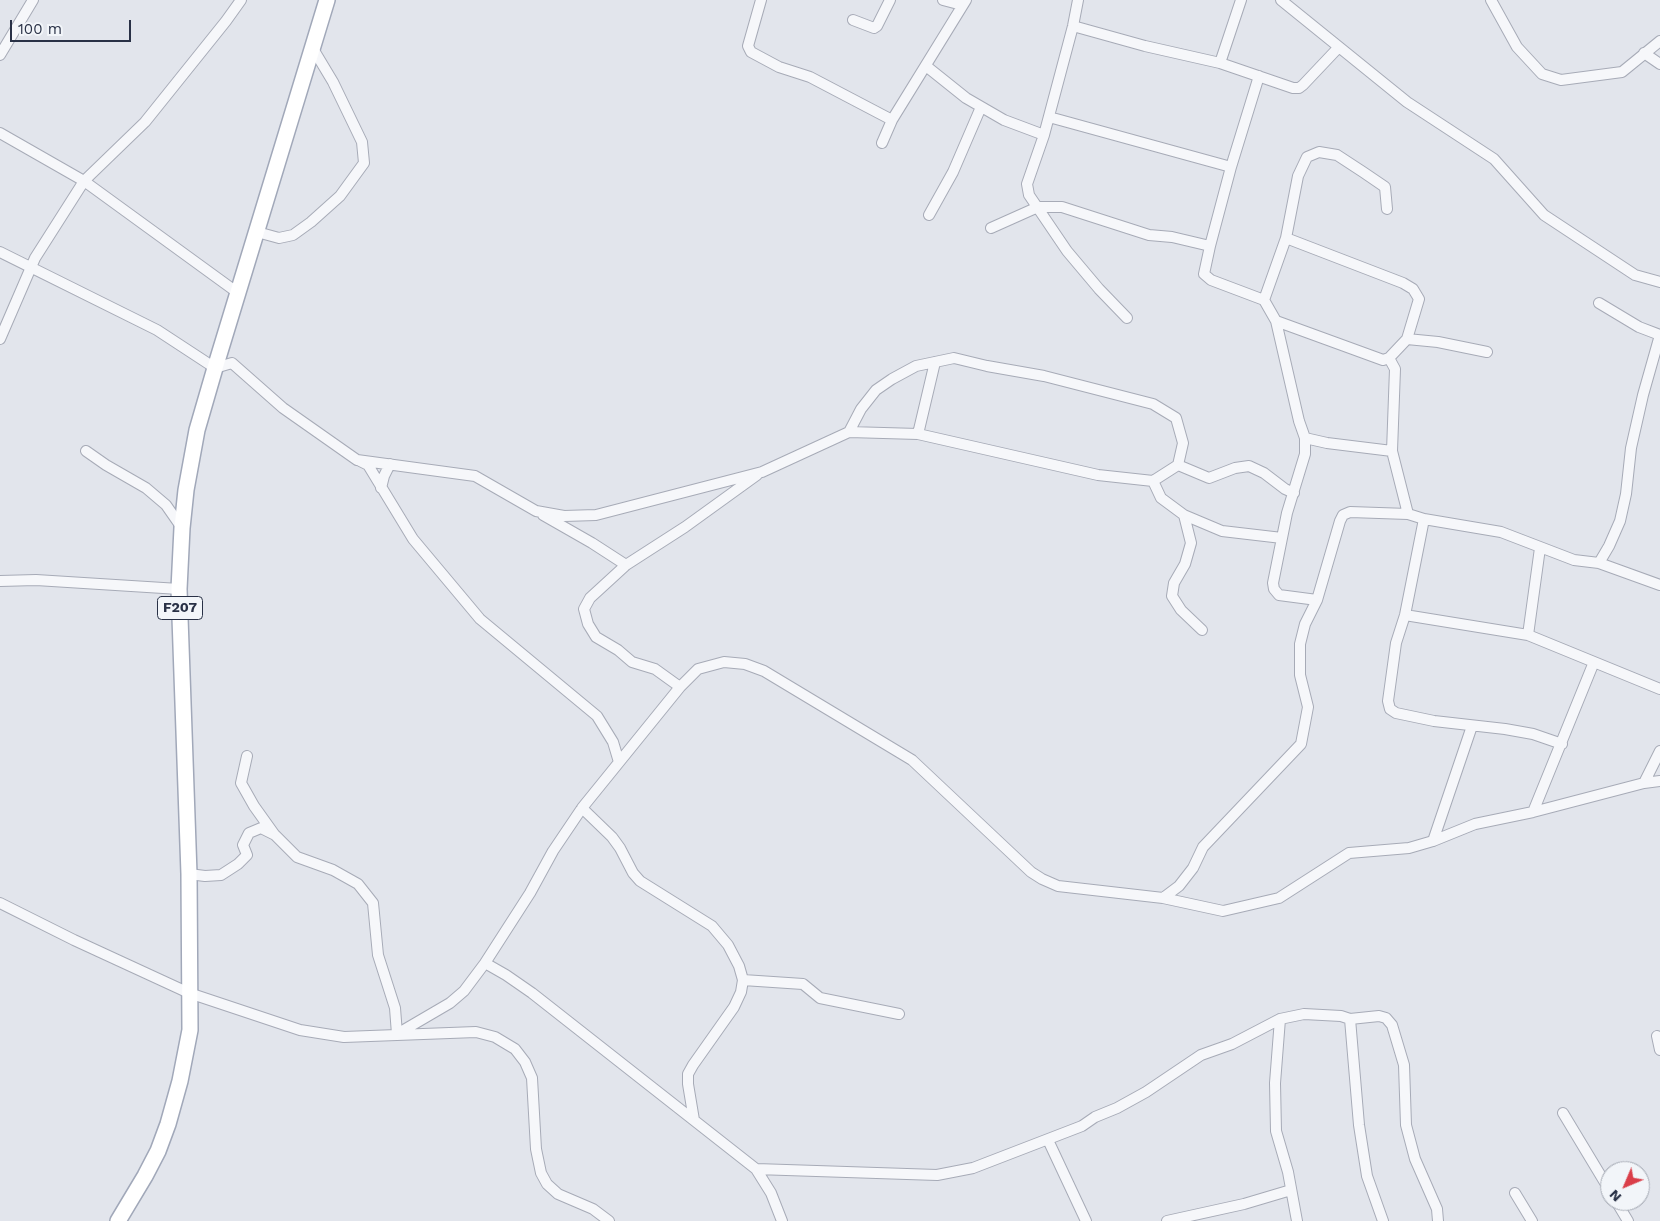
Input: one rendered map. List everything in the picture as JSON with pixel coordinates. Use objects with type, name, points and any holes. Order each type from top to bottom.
[{"type":"main road","name":"F207","points":[[118,1221],[158,1151],[168,1124],[180,1080],[190,1030],[189,874],[179,589],[186,490],[196,439],[215,368],[327,0]]},
{"type":"street","points":[[0,55],[33,0]]},
{"type":"street","points":[[0,339],[41,248],[84,181],[145,122],[241,0]]},
{"type":"street","points":[[761,0],[748,46],[751,52],[779,67],[810,77],[892,120]]},
{"type":"street","points":[[853,20],[874,28],[877,26],[890,0]]},
{"type":"street","points":[[882,143],[892,120],[964,3],[943,0]]},
{"type":"street","points":[[1078,0],[1049,117],[1027,184],[1029,195],[1038,207],[1039,212],[1067,251],[1099,289],[1127,318]]},
{"type":"street","points":[[1220,62],[1241,0]]},
{"type":"street","points":[[1281,0],[1407,102],[1494,159],[1544,215],[1635,275],[1660,282]]},
{"type":"street","points":[[1491,0],[1517,47],[1542,74],[1561,80],[1622,72],[1660,40]]},
{"type":"street","points":[[1073,26],[1144,46],[1220,62],[1293,88],[1299,88],[1338,48]]},
{"type":"street","points":[[256,232],[279,238],[293,235],[340,196],[364,163],[362,142],[333,82],[312,47]]},
{"type":"street","points":[[1644,53],[1660,64]]},
{"type":"street","points":[[926,66],[966,98],[981,107],[1004,120],[1044,135]]},
{"type":"street","points":[[1259,76],[1231,167],[1204,274],[1207,278],[1264,300],[1276,321],[1299,421],[1305,438],[1305,454],[1287,513],[1273,583],[1274,589],[1280,595],[1317,600]]},
{"type":"street","points":[[929,215],[953,172],[981,107]]},
{"type":"street","points":[[1049,117],[1231,167]]},
{"type":"street","points":[[0,132],[84,181],[238,294]]},
{"type":"street","points":[[1264,300],[1286,238],[1298,176],[1307,156],[1319,152],[1337,155],[1385,188],[1387,209]]},
{"type":"street","points":[[991,228],[1038,207],[1062,207],[1149,235],[1172,237],[1210,246]]},
{"type":"street","points":[[1276,321],[1383,360],[1389,358],[1407,339],[1419,299],[1414,289],[1403,283],[1286,238]]},
{"type":"street","points":[[0,252],[158,330],[215,368],[232,363],[283,408],[357,460],[368,465],[413,539],[480,619],[597,716],[613,742],[619,762]]},
{"type":"street","points":[[1599,303],[1660,336],[1631,448],[1626,494],[1620,521],[1599,563]]},
{"type":"street","points":[[1407,339],[1438,342],[1487,352]]},
{"type":"street","points":[[536,510],[564,516],[596,515],[762,472],[849,432],[918,434],[1098,475],[1154,481],[1178,465],[1183,443],[1176,418],[1153,404],[1044,376],[954,358],[916,366],[876,390],[861,409],[849,432]]},
{"type":"street","points":[[1389,358],[1395,369],[1392,451],[1408,514]]},
{"type":"street","points":[[918,434],[935,362]]},
{"type":"street","points":[[1305,438],[1326,443],[1392,451]]},
{"type":"street","points":[[86,451],[146,488],[166,505],[182,528]]},
{"type":"street","points":[[357,460],[475,476],[592,543],[626,565]]},
{"type":"street","points":[[381,488],[390,464]]},
{"type":"street","points":[[1178,465],[1210,478],[1235,468],[1249,466],[1264,473],[1294,493]]},
{"type":"street","points":[[680,687],[655,669],[632,662],[618,650],[596,637],[588,624],[584,610],[590,598],[626,565],[685,527],[762,472]]},
{"type":"street","points":[[1154,481],[1160,498],[1184,515],[1222,531],[1282,538]]},
{"type":"street","points":[[1163,898],[1179,886],[1193,868],[1203,847],[1301,744],[1308,707],[1300,676],[1300,644],[1305,624],[1317,600],[1343,515],[1350,512],[1408,514],[1424,519],[1501,532],[1574,560],[1599,563],[1660,585]]},
{"type":"street","points":[[1184,515],[1191,543],[1186,564],[1174,583],[1172,596],[1181,610],[1202,630]]},
{"type":"street","points":[[1424,519],[1405,616],[1396,643],[1388,701],[1390,709],[1396,713],[1434,721],[1505,728],[1533,734],[1562,744]]},
{"type":"street","points":[[1528,635],[1540,548]]},
{"type":"street","points":[[0,580],[36,580],[179,589]]},
{"type":"street","points":[[1405,616],[1528,635],[1660,689]]},
{"type":"street","points":[[397,1034],[450,1003],[464,991],[530,893],[553,851],[582,808],[680,687],[698,669],[724,662],[745,664],[764,671],[912,760],[1031,872],[1042,880],[1058,886],[1163,898],[1223,911],[1279,898],[1349,853],[1409,848],[1433,841],[1475,824],[1533,812],[1660,780]]},
{"type":"street","points":[[1533,812],[1594,662]]},
{"type":"street","points":[[1433,841],[1472,726]]},
{"type":"street","points":[[1644,783],[1660,750]]},
{"type":"street","points":[[247,756],[241,783],[254,806],[274,834],[297,857],[333,870],[358,884],[373,903],[378,954],[395,1008],[397,1034]]},
{"type":"street","points":[[582,808],[616,842],[633,873],[640,881],[712,926],[728,945],[739,966],[743,980],[741,992],[734,1007],[692,1065],[688,1074],[694,1120]]},
{"type":"street","points":[[189,874],[205,876],[222,875],[247,855],[243,845],[250,832],[260,828],[274,834]]},
{"type":"street","points":[[0,902],[74,940],[189,993],[300,1030],[344,1037],[476,1032],[495,1037],[515,1049],[525,1062],[532,1078],[536,1149],[540,1173],[547,1184],[558,1194],[592,1209],[609,1221]]},
{"type":"street","points":[[484,963],[532,993],[756,1170],[771,1193],[782,1221]]},
{"type":"street","points":[[743,980],[803,984],[820,998],[899,1014]]},
{"type":"street","points":[[756,1170],[937,1175],[973,1168],[1082,1126],[1095,1116],[1117,1108],[1146,1092],[1201,1055],[1232,1044],[1280,1019],[1304,1014],[1350,1018],[1379,1016],[1386,1018],[1392,1025],[1404,1065],[1406,1125],[1416,1159],[1437,1209],[1438,1221]]},
{"type":"street","points":[[1350,1018],[1359,1125],[1366,1168],[1382,1221]]},
{"type":"street","points":[[1280,1019],[1276,1083],[1276,1131],[1297,1221]]},
{"type":"street","points":[[1657,1036],[1660,1050]]},
{"type":"street","points":[[1563,1113],[1600,1174]]},
{"type":"street","points":[[1048,1140],[1086,1221]]},
{"type":"street","points":[[1167,1221],[1244,1204],[1291,1190]]},
{"type":"street","points":[[1515,1194],[1532,1221]]}]
